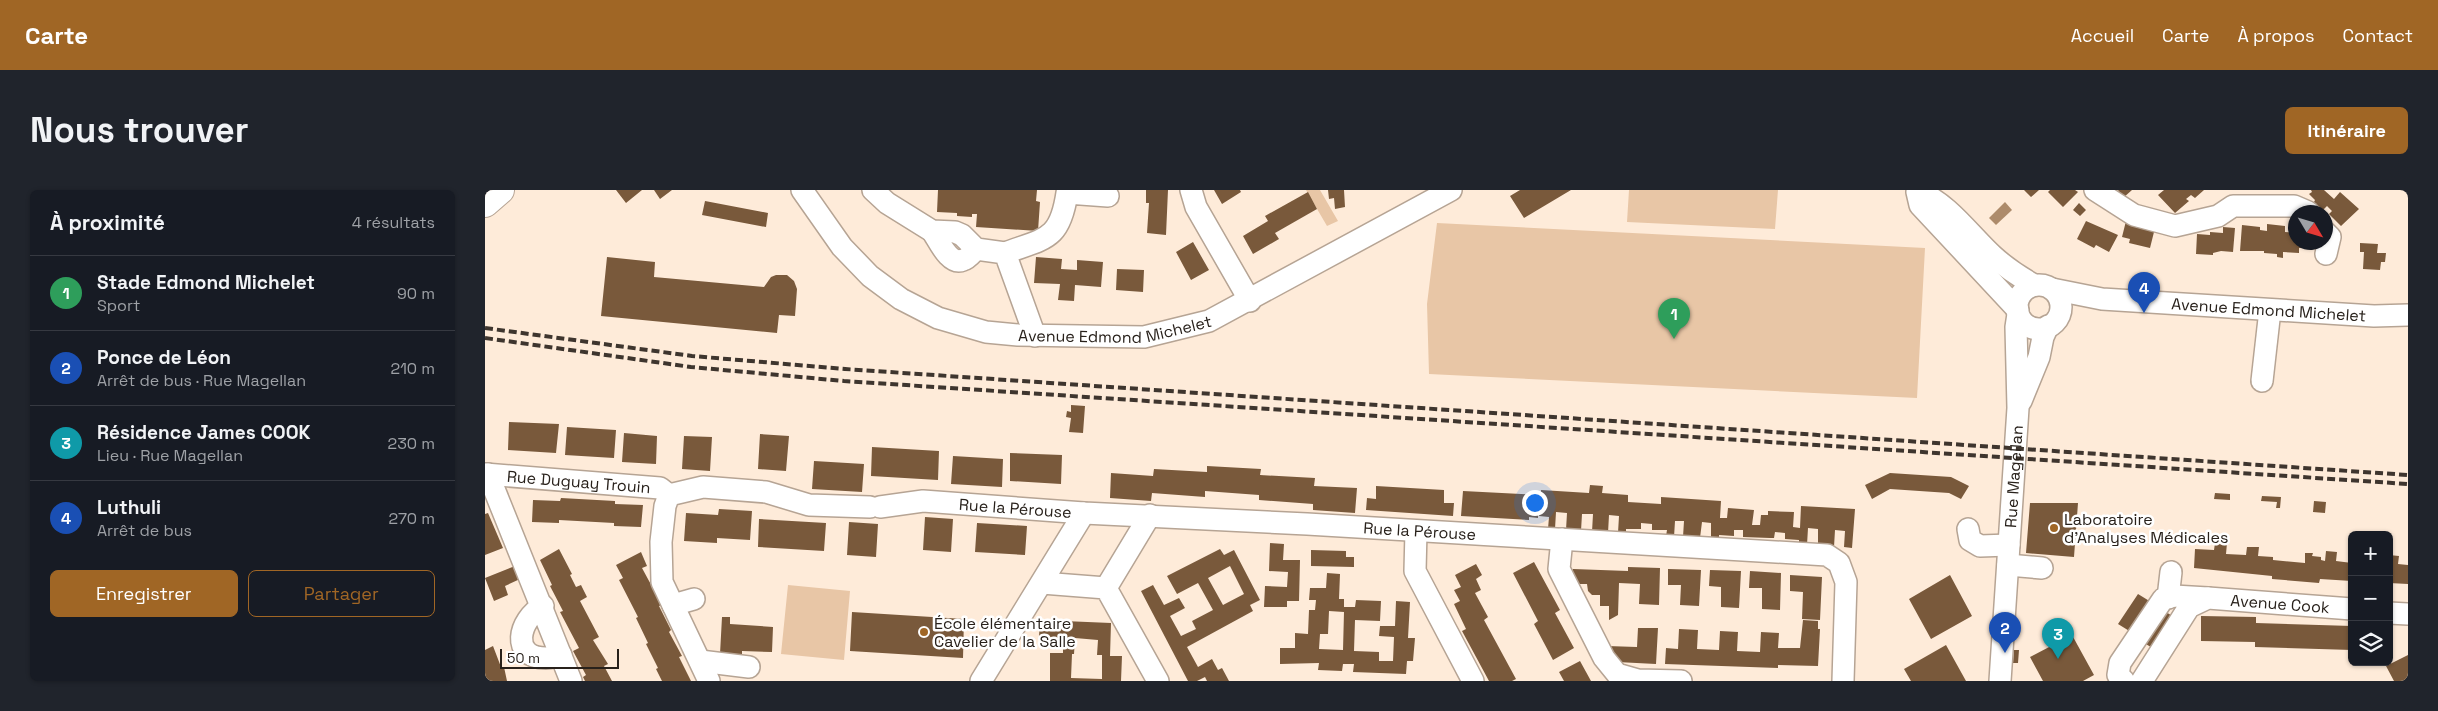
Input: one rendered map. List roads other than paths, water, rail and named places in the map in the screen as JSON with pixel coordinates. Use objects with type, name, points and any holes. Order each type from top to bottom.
[{"type":"main road","points":[[485,203],[501,190]]},
{"type":"street","name":"Avenue Edmond Michelet","points":[[802,190],[823,222],[854,260],[870,276],[901,299],[938,318],[985,332],[1035,336],[1144,337],[1209,321],[1250,301],[1451,190]]},
{"type":"street","points":[[873,190],[887,203],[931,231],[955,232],[962,235],[976,250],[1005,253],[1044,239],[1056,230],[1062,220],[1067,192],[1108,196]]},
{"type":"street","points":[[1191,190],[1196,206],[1250,301]]},
{"type":"street","points":[[2095,190],[2134,215],[2175,226],[2218,216],[2251,190]]},
{"type":"street","points":[[2287,190],[2301,205]]},
{"type":"street","name":"Avenue Edmond Michelet","points":[[1917,191],[1928,195],[1946,210],[1995,258],[2043,287],[2102,299],[2374,316]]},
{"type":"street","name":"Avenue Edmond Michelet","points":[[1917,191],[1921,205],[2018,312]]},
{"type":"street","points":[[2233,206],[2288,206]]},
{"type":"street","points":[[2326,254],[2327,250]]},
{"type":"street","points":[[1005,253],[1035,336]]},
{"type":"street","points":[[2043,287],[2060,301],[2054,321],[2034,328],[2027,325],[2018,312],[2019,297],[2023,292],[2043,287]]},
{"type":"street","name":"Avenue Edmond Michelet","points":[[2054,321],[2102,299]]},
{"type":"street","points":[[2262,381],[2271,310]]},
{"type":"street","name":"Rue Magellan","points":[[2000,681],[2018,408],[2016,327],[2018,312]]},
{"type":"street","points":[[2374,316],[2408,315]]},
{"type":"street","points":[[2374,316],[2408,322]]},
{"type":"street","name":"Rue Magellan","points":[[2018,408],[2039,357],[2043,337],[2054,321]]},
{"type":"street","points":[[487,474],[543,606],[571,681]]},
{"type":"street","name":"Rue Duguay Trouin","points":[[487,474],[660,488],[669,496]]},
{"type":"street","name":"Rue la Pérouse","points":[[669,496],[703,487],[766,492],[809,505],[875,507],[923,501],[1083,513],[1150,515],[1827,555],[1839,563],[1846,582],[1843,681]]},
{"type":"street","points":[[669,496],[665,506],[661,542],[662,582],[709,681]]},
{"type":"street","points":[[981,681],[1083,513]]},
{"type":"street","points":[[1107,588],[1150,515]]},
{"type":"street","name":"Rue Magellan","points":[[1968,529],[1970,540],[1980,546],[2042,568]]},
{"type":"street","points":[[1416,531],[1415,571],[1473,681]]},
{"type":"street","points":[[1561,540],[1559,570],[1604,658],[1617,674],[1638,680],[1681,681]]},
{"type":"street","points":[[2124,681],[2118,675],[2121,663],[2163,599],[2168,598],[2171,572]]},
{"type":"street","points":[[1042,583],[1107,588]]},
{"type":"street","points":[[1107,588],[1158,681]]},
{"type":"street","name":"Avenue Cook","points":[[2168,598],[2174,596],[2208,598],[2348,610]]},
{"type":"street","name":"Avenue Cook","points":[[2142,681],[2189,607],[2208,598]]},
{"type":"street","points":[[673,605],[694,599]]},
{"type":"street","points":[[543,606],[527,619],[522,627],[521,636],[524,648],[529,653],[546,658],[561,655]]},
{"type":"street","points":[[2393,612],[2408,614]]},
{"type":"street","points":[[700,661],[749,667]]},
{"type":"railway","points":[[485,328],[692,356],[845,369],[2408,475]]},
{"type":"railway","points":[[485,338],[691,367],[844,381],[2408,484]]},
{"type":"place","name":"Luthuli","points":[[2144,313]]},
{"type":"place","name":"Stade Edmond Michelet","points":[[1674,339]]},
{"type":"place","name":"Laboratoire d'Analyses Médicales","points":[[2054,528]]},
{"type":"place","name":"École élémentaire Cavelier de la Salle","points":[[924,632]]},
{"type":"place","name":"Ponce de Léon","points":[[2005,653]]},
{"type":"place","name":"Résidence James COOK","points":[[2058,659]]}]
